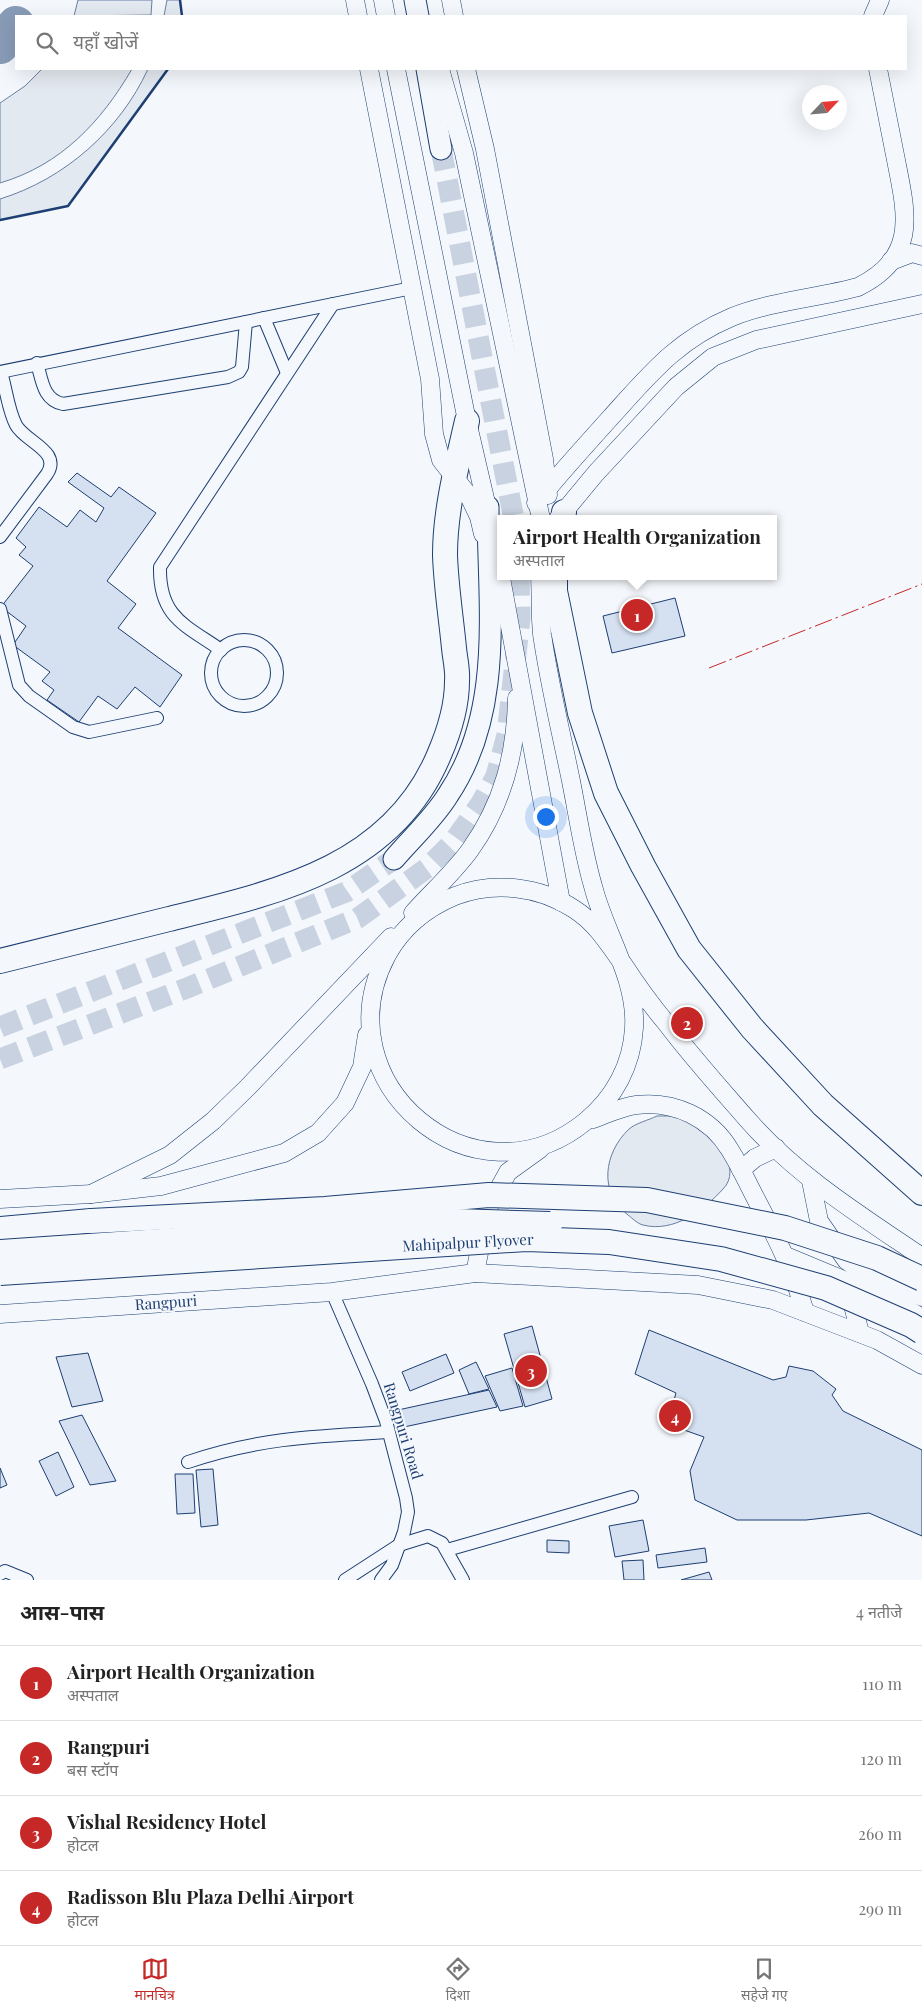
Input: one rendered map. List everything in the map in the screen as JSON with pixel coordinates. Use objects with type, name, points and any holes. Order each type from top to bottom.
[{"type":"highway","points":[[415,0],[418,15]]},
{"type":"highway","points":[[427,70],[441,149]]},
{"type":"highway","points":[[0,961],[248,900],[330,870],[356,855],[380,837],[401,816],[419,793],[434,767],[446,739],[458,681],[445,554],[449,506],[467,421]]},
{"type":"highway","points":[[394,858],[448,796],[468,758],[481,724],[491,644],[488,507]]},
{"type":"highway","points":[[554,580],[580,713],[606,793],[642,866],[689,949],[752,1028],[823,1105],[922,1193]]},
{"type":"highway","points":[[0,1229],[91,1221],[325,1209],[490,1195],[647,1200],[785,1228],[877,1258],[922,1279]]},
{"type":"highway","points":[[0,1252],[456,1221],[549,1224],[609,1242]]},
{"type":"highway","name":"Mahipalpur Flyover","points":[[0,1273],[517,1240],[609,1242],[721,1259],[816,1285],[911,1325],[922,1332]]},
{"type":"main road","points":[[355,0],[358,15]]},
{"type":"main road","points":[[383,0],[386,15]]},
{"type":"main road","points":[[420,0],[424,15]]},
{"type":"main road","points":[[451,0],[454,15]]},
{"type":"main road","points":[[873,15],[880,0]]},
{"type":"main road","points":[[368,70],[430,379],[434,434],[441,460],[469,496],[479,517],[488,554]]},
{"type":"main road","points":[[396,70],[467,421],[497,554]]},
{"type":"main road","points":[[440,70],[464,153],[538,511]]},
{"type":"main road","points":[[466,70],[496,207],[548,489],[558,515]]},
{"type":"main road","points":[[878,70],[906,214],[900,245],[891,262]]},
{"type":"main road","points":[[538,511],[548,489],[653,370],[673,351],[692,337],[734,316],[858,288],[870,281],[891,262],[912,253],[922,256]]},
{"type":"main road","points":[[561,515],[596,473],[676,387],[714,357],[756,340],[922,304]]},
{"type":"main road","points":[[502,580],[562,902]]},
{"type":"main road","points":[[371,1008],[371,1029],[382,1072],[401,1103],[422,1123],[446,1139],[481,1150],[518,1151],[546,1144],[566,1136],[584,1124],[600,1109],[614,1091],[624,1071],[631,1050],[634,1005],[629,982],[593,888],[542,631],[540,580]]},
{"type":"main road","points":[[91,1194],[170,1155],[213,1120],[262,1073],[470,851],[493,814],[508,773],[516,734],[518,662]]},
{"type":"main road","points":[[0,1200],[91,1194],[161,1186],[284,1153],[302,1144],[333,1119],[355,1086],[362,1067],[371,1008],[382,966],[392,947],[417,918],[446,900],[478,890],[504,888],[529,890],[562,902],[576,910],[596,927],[667,1024],[751,1123],[811,1182],[922,1257]]},
{"type":"main road","points":[[584,1124],[636,1105],[657,1105],[677,1108],[713,1129],[731,1150],[786,1256],[795,1276],[805,1312]]},
{"type":"main road","points":[[475,1273],[488,1208],[508,1172],[546,1144]]},
{"type":"main road","points":[[740,1170],[756,1158],[776,1148]]},
{"type":"main road","points":[[811,1182],[819,1221],[846,1260],[862,1272],[922,1298]]},
{"type":"main road","points":[[786,1256],[894,1302],[922,1318]]},
{"type":"main road","name":"Rangpuri","points":[[0,1314],[332,1292],[475,1273],[698,1285],[773,1300],[877,1340],[922,1365]]},
{"type":"main road","points":[[847,1281],[860,1333]]},
{"type":"street","points":[[0,537],[52,468],[52,461],[47,452],[25,436],[14,423],[1,372],[37,363],[412,288]]},
{"type":"street","points":[[221,650],[176,619],[169,612],[160,577],[160,567],[286,372],[333,304]]},
{"type":"street","points":[[264,318],[286,372]]},
{"type":"street","points":[[37,363],[46,393],[55,402],[63,404],[228,377],[239,372],[242,367],[246,322]]},
{"type":"street","points":[[0,609],[19,685],[29,696],[73,727],[88,732],[156,718]]},
{"type":"street","points":[[242,640],[255,641],[266,648],[274,658],[278,671],[276,684],[270,695],[260,703],[247,706],[234,705],[223,698],[215,688],[211,675],[213,662],[221,650],[230,643],[242,640]]},
{"type":"street","name":"Rangpuri Road","points":[[332,1292],[372,1384],[388,1432],[408,1512],[392,1565],[381,1580]]},
{"type":"street","points":[[188,1462],[222,1450],[283,1438],[388,1432]]},
{"type":"street","points":[[447,1550],[632,1498]]},
{"type":"street","points":[[344,1580],[399,1545],[428,1536],[442,1543],[463,1580]]},
{"type":"street","points":[[0,1574],[5,1570],[26,1580]]},
{"type":"shaded area","points":[[78,0],[152,0],[151,15],[74,15]]},
{"type":"shaded area","points":[[167,0],[180,0],[182,15],[164,15]]},
{"type":"shaded area","points":[[41,70],[131,70],[107,107],[77,139],[42,165],[0,183],[0,103],[25,86]]},
{"type":"shaded area","points":[[147,70],[167,70],[68,206],[0,220],[0,199],[47,179],[68,165],[106,132],[136,91]]},
{"type":"shaded area","points":[[657,1116],[683,1117],[693,1120],[705,1128],[719,1144],[728,1162],[730,1172],[728,1181],[723,1189],[698,1212],[677,1223],[655,1227],[639,1223],[618,1206],[612,1195],[608,1172],[614,1149],[629,1129]]},
{"type":"building","points":[[77,473],[111,497],[119,487],[156,513],[107,581],[136,604],[118,628],[182,675],[160,707],[135,687],[117,709],[98,696],[79,722],[47,700],[54,690],[42,681],[50,672],[13,645],[26,626],[1,607],[33,566],[19,555],[26,547],[16,538],[39,507],[67,527],[80,510],[96,522],[104,508],[68,482]]},
{"type":"building","points":[[675,598],[685,636],[612,653],[603,616]]},
{"type":"building","points":[[532,1326],[552,1399],[525,1407],[504,1334]]},
{"type":"building","points":[[649,1330],[773,1380],[786,1377],[789,1366],[813,1371],[836,1389],[832,1395],[843,1411],[922,1450],[922,1536],[869,1513],[806,1520],[737,1520],[695,1500],[690,1471],[704,1437],[667,1424],[676,1393],[635,1374]]},
{"type":"building","points":[[88,1353],[103,1401],[72,1407],[56,1357]]},
{"type":"building","points":[[446,1354],[454,1373],[410,1391],[402,1372]]},
{"type":"building","points":[[476,1362],[489,1389],[469,1394],[459,1370]]},
{"type":"building","points":[[512,1368],[523,1406],[500,1411],[485,1376]]},
{"type":"building","points":[[489,1390],[497,1407],[404,1427],[398,1410]]},
{"type":"building","points":[[82,1415],[116,1481],[90,1485],[59,1421]]},
{"type":"building","points":[[58,1452],[74,1487],[56,1496],[39,1461]]},
{"type":"building","points":[[0,1468],[7,1485],[0,1488]]},
{"type":"building","points":[[213,1469],[218,1525],[201,1527],[196,1470]]},
{"type":"building","points":[[175,1474],[193,1474],[195,1513],[177,1514]]},
{"type":"building","points":[[643,1520],[649,1551],[615,1557],[609,1526]]},
{"type":"building","points":[[547,1540],[569,1541],[569,1553],[547,1552]]},
{"type":"building","points":[[705,1548],[707,1562],[658,1568],[656,1555]]},
{"type":"building","points":[[643,1560],[644,1580],[624,1580],[622,1561]]},
{"type":"building","points":[[709,1572],[712,1580],[681,1580]]},
{"type":"taxiway","points":[[0,45],[15,26]]},
{"type":"tunnel","points":[[441,149],[513,515]]},
{"type":"tunnel","points":[[0,1059],[187,988],[358,918],[427,868],[454,841],[481,803],[496,776],[507,735],[520,618],[519,580]]},
{"type":"tunnel","points":[[0,1027],[346,892],[394,859]]},
{"type":"wall","points":[[180,0],[182,15]]},
{"type":"wall","points":[[0,220],[68,206],[167,70]]},
{"type":"power","points":[[709,668],[922,584]]},
{"type":"place","name":"Airport Health Organization","points":[[637,615]]},
{"type":"place","name":"Rangpuri","points":[[687,1023]]},
{"type":"place","name":"Vishal Residency Hotel","points":[[531,1371]]},
{"type":"place","name":"Radisson Blu Plaza Delhi Airport","points":[[675,1416]]}]
